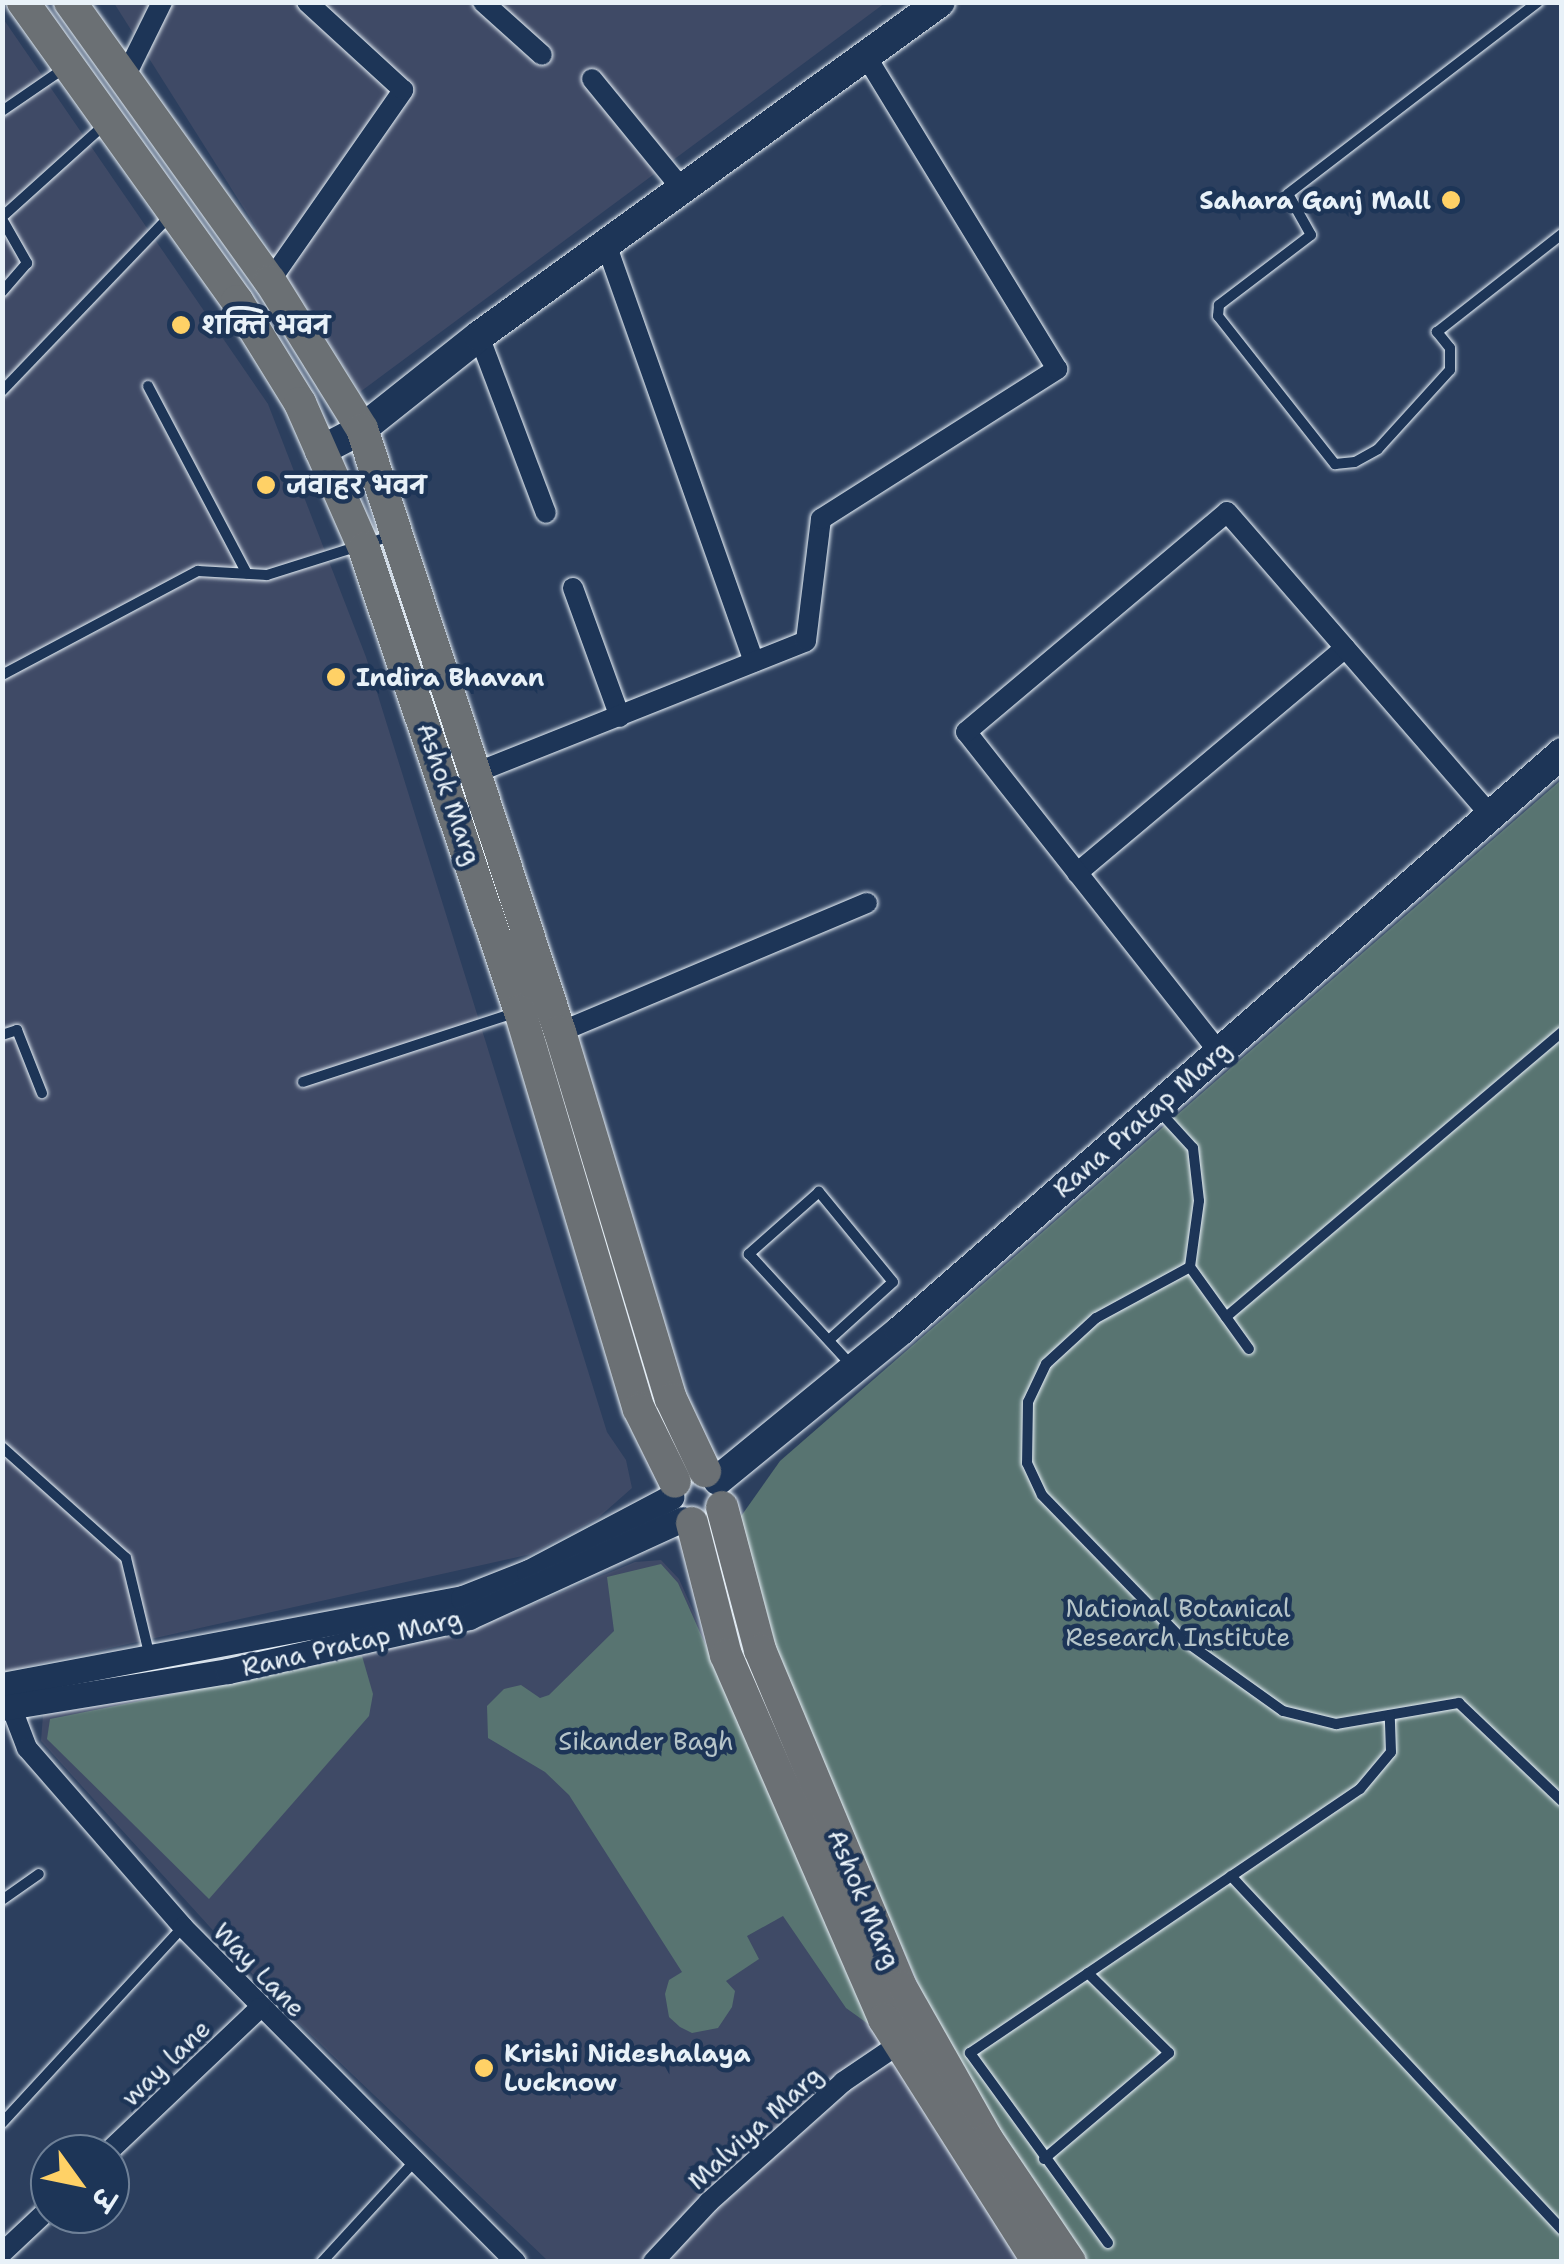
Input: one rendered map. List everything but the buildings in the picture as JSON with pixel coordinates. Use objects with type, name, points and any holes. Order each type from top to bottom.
[{"type":"main road","name":"Ashok Marg","points":[[23,2],[173,212],[300,402],[364,548],[520,1011],[639,1409],[695,1497],[901,1987],[958,2061],[1070,2262]]},
{"type":"main road","name":"Ashok Marg","points":[[70,2],[270,281],[362,429],[560,1032],[671,1399],[726,1655],[899,2044],[1038,2262]]},
{"type":"main road","points":[[320,451],[362,429],[479,336],[940,2]]},
{"type":"main road","name":"Rana Pratap Marg","points":[[695,1497],[854,1368],[1562,753]]},
{"type":"street","points":[[124,80],[162,2]]},
{"type":"street","points":[[270,281],[403,90],[307,2]]},
{"type":"street","points":[[482,2],[542,55]]},
{"type":"street","points":[[476,773],[806,641],[820,520],[1057,369],[866,56]]},
{"type":"street","points":[[592,79],[682,189]]},
{"type":"street","points":[[606,244],[754,662]]},
{"type":"street","points":[[479,336],[546,513]]},
{"type":"street","points":[[1220,1052],[966,732],[1227,512],[1490,815]]},
{"type":"street","points":[[573,588],[620,717]]},
{"type":"street","points":[[1078,872],[1345,648]]},
{"type":"street","points":[[560,1032],[866,903]]},
{"type":"street","name":"Rana Pratap Marg","points":[[5,1696],[150,1658],[463,1598],[695,1497]]},
{"type":"street","name":"Rana Pratap Marg","points":[[5,1696],[228,1671],[469,1617],[695,1497]]},
{"type":"street","name":"Way Lane","points":[[5,1696],[27,1748],[183,1927],[516,2262]]},
{"type":"street","name":"way lane","points":[[127,2134],[260,2008]]},
{"type":"street","name":"Malviya Marg","points":[[654,2262],[708,2202],[843,2082],[899,2044]]},
{"type":"street","points":[[2,2253],[30,2227]]},
{"type":"lane","points":[[1538,2],[1288,194],[1311,235],[1219,305],[1218,316],[1336,464],[1355,462],[1378,449],[1450,370],[1450,348],[1438,332],[1562,234]]},
{"type":"lane","points":[[2,111],[68,65]]},
{"type":"lane","points":[[2,292],[27,262],[2,218],[108,122]]},
{"type":"lane","points":[[2,391],[173,212]]},
{"type":"lane","points":[[148,386],[247,574]]},
{"type":"lane","points":[[2,674],[198,571],[266,575],[364,548],[399,533]]},
{"type":"lane","points":[[303,1082],[520,1011]]},
{"type":"lane","points":[[2,1036],[17,1030],[42,1094]]},
{"type":"lane","points":[[1226,1317],[1562,1032]]},
{"type":"lane","points":[[1156,1107],[1193,1148],[1199,1201],[1190,1267],[1249,1349]]},
{"type":"lane","points":[[829,1340],[893,1282],[819,1192],[749,1254],[854,1368]]},
{"type":"lane","points":[[1190,1267],[1096,1318],[1046,1364],[1028,1402],[1027,1463],[1042,1496],[1182,1639],[1283,1711],[1336,1724],[1459,1702],[1562,1800]]},
{"type":"lane","points":[[2,1447],[126,1558],[150,1658]]},
{"type":"lane","points":[[1108,2244],[1044,2159],[958,2061],[1360,1789],[1391,1752],[1390,1715]]},
{"type":"lane","points":[[2,1900],[40,1874]]},
{"type":"lane","points":[[1231,1876],[1562,2230]]},
{"type":"lane","points":[[2,2122],[183,1927]]},
{"type":"lane","points":[[1044,2159],[1168,2053],[1088,1972]]},
{"type":"lane","points":[[322,2262],[414,2163]]},
{"type":"shaded area","points":[[114,3],[885,3],[360,392]]},
{"type":"shaded area","points":[[2,17],[268,404],[366,657],[607,1432],[626,1460],[632,1488],[598,1518],[531,1554],[3,1672]]},
{"type":"shaded area","points":[[661,1560],[679,1579],[880,2029],[1025,2261],[548,2261],[288,2013],[41,1741],[43,1715],[470,1630],[635,1562]]},
{"type":"green space","name":"National Botanical Research Institute","points":[[1561,780],[1561,2261],[1086,2261],[948,2052],[758,1620],[739,1519],[780,1461]]},
{"type":"green space","name":"Sikander Bagh","points":[[661,1564],[678,1583],[878,2031],[846,2008],[783,1916],[747,1936],[759,1959],[726,1981],[735,1991],[732,2007],[718,2028],[692,2033],[680,2027],[669,2017],[665,1994],[669,1980],[682,1972],[569,1795],[545,1772],[488,1738],[487,1706],[504,1689],[521,1685],[540,1698],[549,1695],[614,1631],[607,1577]]},
{"type":"green space","points":[[362,1656],[373,1694],[369,1716],[209,1899],[47,1739],[50,1719]]},
{"type":"place","name":"Sahara Ganj Mall","points":[[1451,200]]},
{"type":"place","name":"शक्ति भवन","points":[[181,325]]},
{"type":"place","name":"जवाहर भवन","points":[[266,485]]},
{"type":"place","name":"Indira Bhavan","points":[[336,677]]},
{"type":"place","name":"Krishi Nideshalaya Lucknow","points":[[484,2068]]}]
